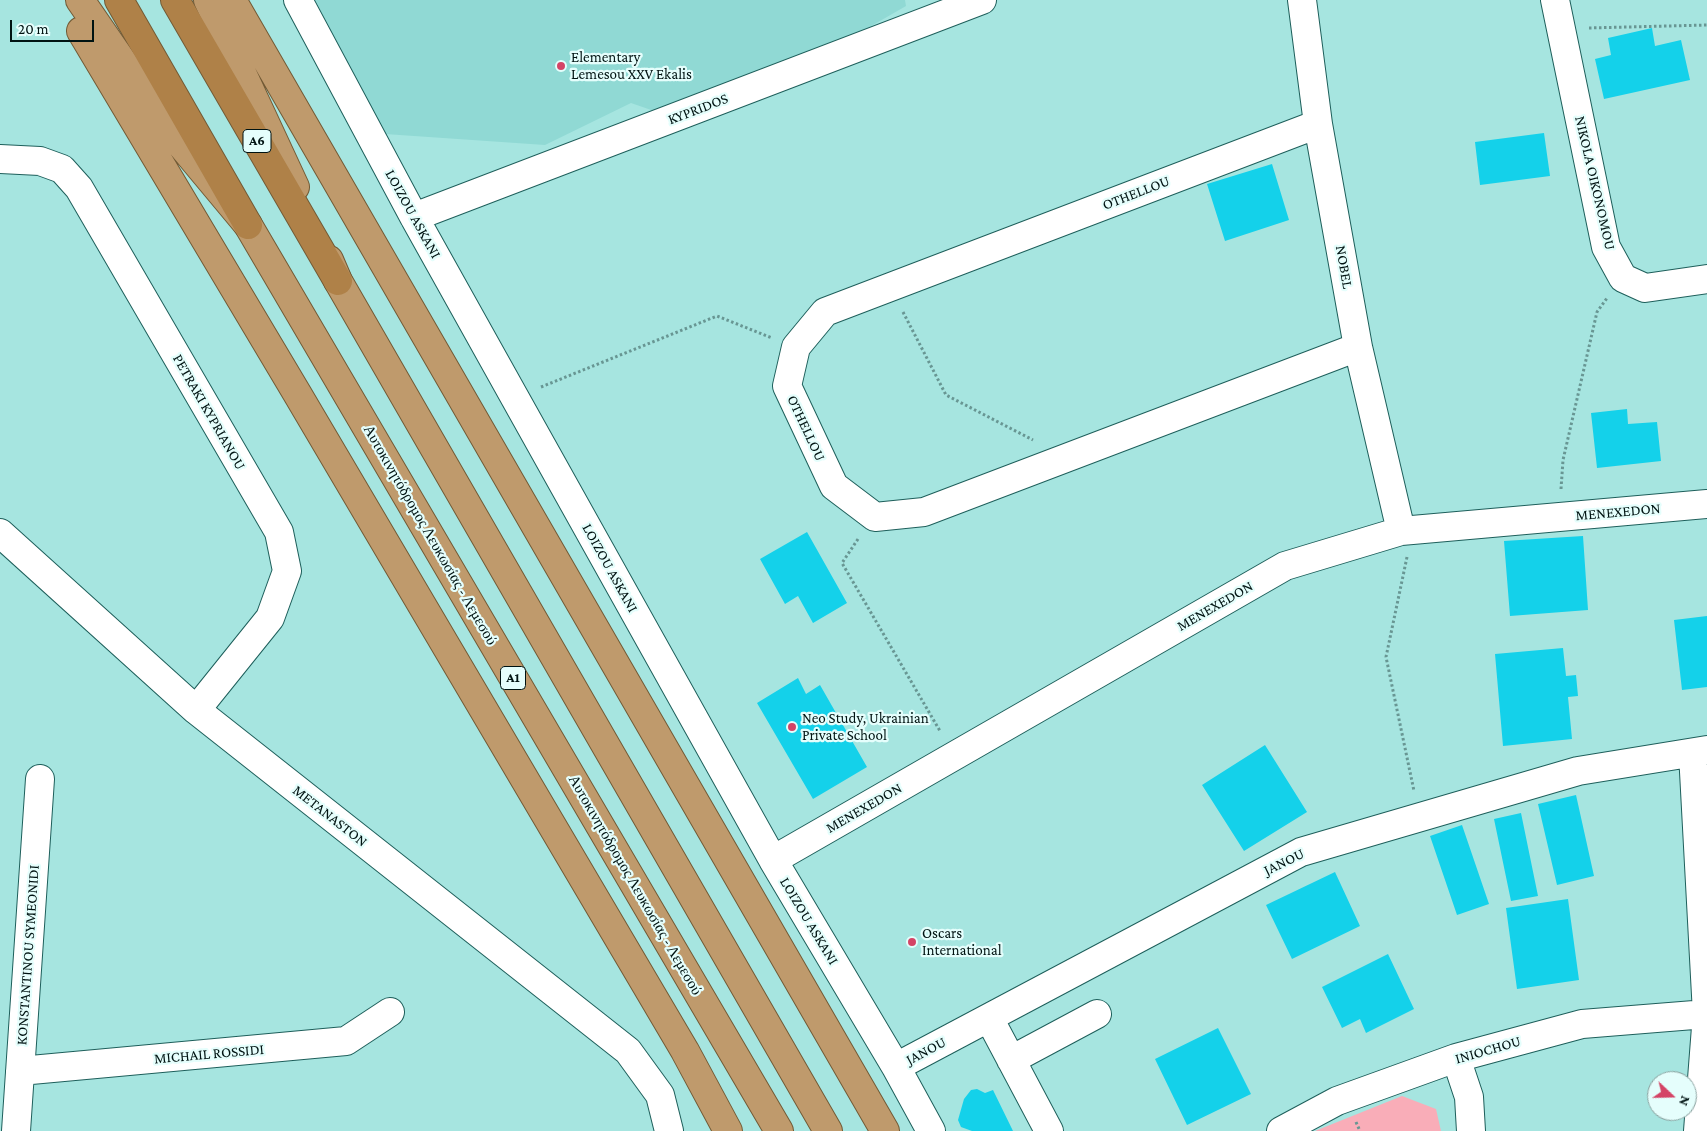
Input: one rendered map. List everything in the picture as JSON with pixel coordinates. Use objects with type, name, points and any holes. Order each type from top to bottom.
[{"type":"highway","points":[[62,0],[304,403],[685,1051],[728,1131]]},
{"type":"highway","name":"Αυτοκινητόδρομος Λευκωσίας - Λεμεσού","points":[[80,0],[173,135],[248,224],[779,1131]]},
{"type":"highway","points":[[119,0],[248,224]]},
{"type":"highway","name":"A6","points":[[175,0],[338,281]]},
{"type":"highway","points":[[208,0],[338,281],[828,1131]]},
{"type":"highway","points":[[232,0],[885,1131]]},
{"type":"street","name":"LOIZOU ASKANI","points":[[298,0],[414,217],[773,860],[896,1067],[931,1131]]},
{"type":"street","name":"KYPRIDOS","points":[[414,217],[943,7],[982,0]]},
{"type":"street","name":"NOBEL","points":[[1302,0],[1318,124],[1358,348],[1407,531]]},
{"type":"street","name":"NIKOLA OIKONOMOU","points":[[1555,0],[1606,246],[1623,278]]},
{"type":"street","name":"OTHELLOU","points":[[875,517],[834,486],[787,386],[796,347],[825,312],[1318,124]]},
{"type":"street","name":"PETRAKI KYPRIANOU","points":[[0,159],[40,160],[62,169],[79,188],[279,532],[287,571],[270,618],[196,710]]},
{"type":"street","points":[[1623,278],[1645,288],[1707,280]]},
{"type":"street","points":[[875,517],[924,512],[1358,348]]},
{"type":"street","name":"MENEXEDON","points":[[773,860],[1285,566],[1407,531],[1707,504]]},
{"type":"street","name":"METANASTON","points":[[0,533],[196,710],[628,1051],[660,1095],[669,1131]]},
{"type":"street","points":[[1698,1131],[1707,1014],[1700,751]]},
{"type":"street","name":"JANOU","points":[[896,1067],[1301,852],[1578,771],[1700,751]]},
{"type":"street","name":"KONSTANTINOU SYMEONIDI","points":[[16,1131],[40,780]]},
{"type":"street","name":"MICHAIL ROSSIDI","points":[[20,1071],[346,1041],[390,1012]]},
{"type":"street","points":[[1011,1060],[1097,1014]]},
{"type":"street","name":"INIOCHOU","points":[[1281,1131],[1337,1101],[1456,1058],[1582,1024],[1707,1014]]},
{"type":"street","points":[[989,1018],[1049,1131]]},
{"type":"street","points":[[1456,1058],[1470,1097],[1471,1131]]},
{"type":"path","points":[[1561,29],[1707,25]]},
{"type":"path","points":[[1559,517],[1564,460],[1596,312],[1623,278]]},
{"type":"path","points":[[890,287],[946,396],[1067,458]]},
{"type":"path","points":[[515,398],[717,316],[796,347]]},
{"type":"path","points":[[875,517],[842,562],[954,756]]},
{"type":"path","points":[[1407,531],[1386,657],[1420,817]]},
{"type":"shaded area","name":"Elementary Lemesou XXV Ekalis","points":[[315,0],[905,0],[906,6],[866,29],[657,112],[631,103],[545,145],[385,134]]},
{"type":"shaded area","points":[[1402,1096],[1436,1109],[1441,1131],[1315,1131]]},
{"type":"building","points":[[1652,28],[1655,46],[1681,40],[1690,80],[1604,99],[1595,59],[1611,55],[1608,38]]},
{"type":"building","points":[[1544,133],[1550,176],[1480,185],[1475,142]]},
{"type":"building","points":[[1272,164],[1289,220],[1225,241],[1207,184]]},
{"type":"building","points":[[1627,409],[1628,424],[1657,422],[1661,461],[1597,468],[1591,413]]},
{"type":"building","points":[[807,532],[847,603],[813,623],[798,596],[785,604],[760,559]]},
{"type":"building","points":[[1583,536],[1588,610],[1510,616],[1504,541]]},
{"type":"building","points":[[1707,616],[1707,687],[1682,690],[1674,620]]},
{"type":"building","points":[[1563,648],[1566,676],[1576,675],[1578,696],[1568,697],[1572,739],[1503,746],[1495,654]]},
{"type":"building","points":[[798,678],[806,694],[820,685],[867,767],[813,799],[757,703]]},
{"type":"building","points":[[1265,745],[1307,812],[1244,851],[1202,785]]},
{"type":"building","points":[[1576,795],[1594,876],[1557,885],[1538,804]]},
{"type":"building","points":[[1521,813],[1538,896],[1511,901],[1494,819]]},
{"type":"building","points":[[1462,825],[1489,904],[1457,915],[1430,836]]},
{"type":"building","points":[[1335,872],[1360,926],[1292,959],[1266,905]]},
{"type":"building","points":[[1568,899],[1579,980],[1517,989],[1506,908]]},
{"type":"building","points":[[1388,954],[1414,1009],[1366,1033],[1360,1019],[1342,1028],[1322,987]]},
{"type":"building","points":[[1218,1028],[1251,1094],[1187,1125],[1155,1059]]},
{"type":"building","points":[[977,1089],[985,1093],[993,1090],[1013,1131],[972,1131],[961,1127],[958,1120],[964,1099],[971,1090]]},
{"type":"place","name":"Elementary Lemesou XXV Ekalis","points":[[561,66]]},
{"type":"place","name":"Neo Study, Ukrainian Private School","points":[[792,727]]},
{"type":"place","name":"Oscars International","points":[[912,942]]}]
